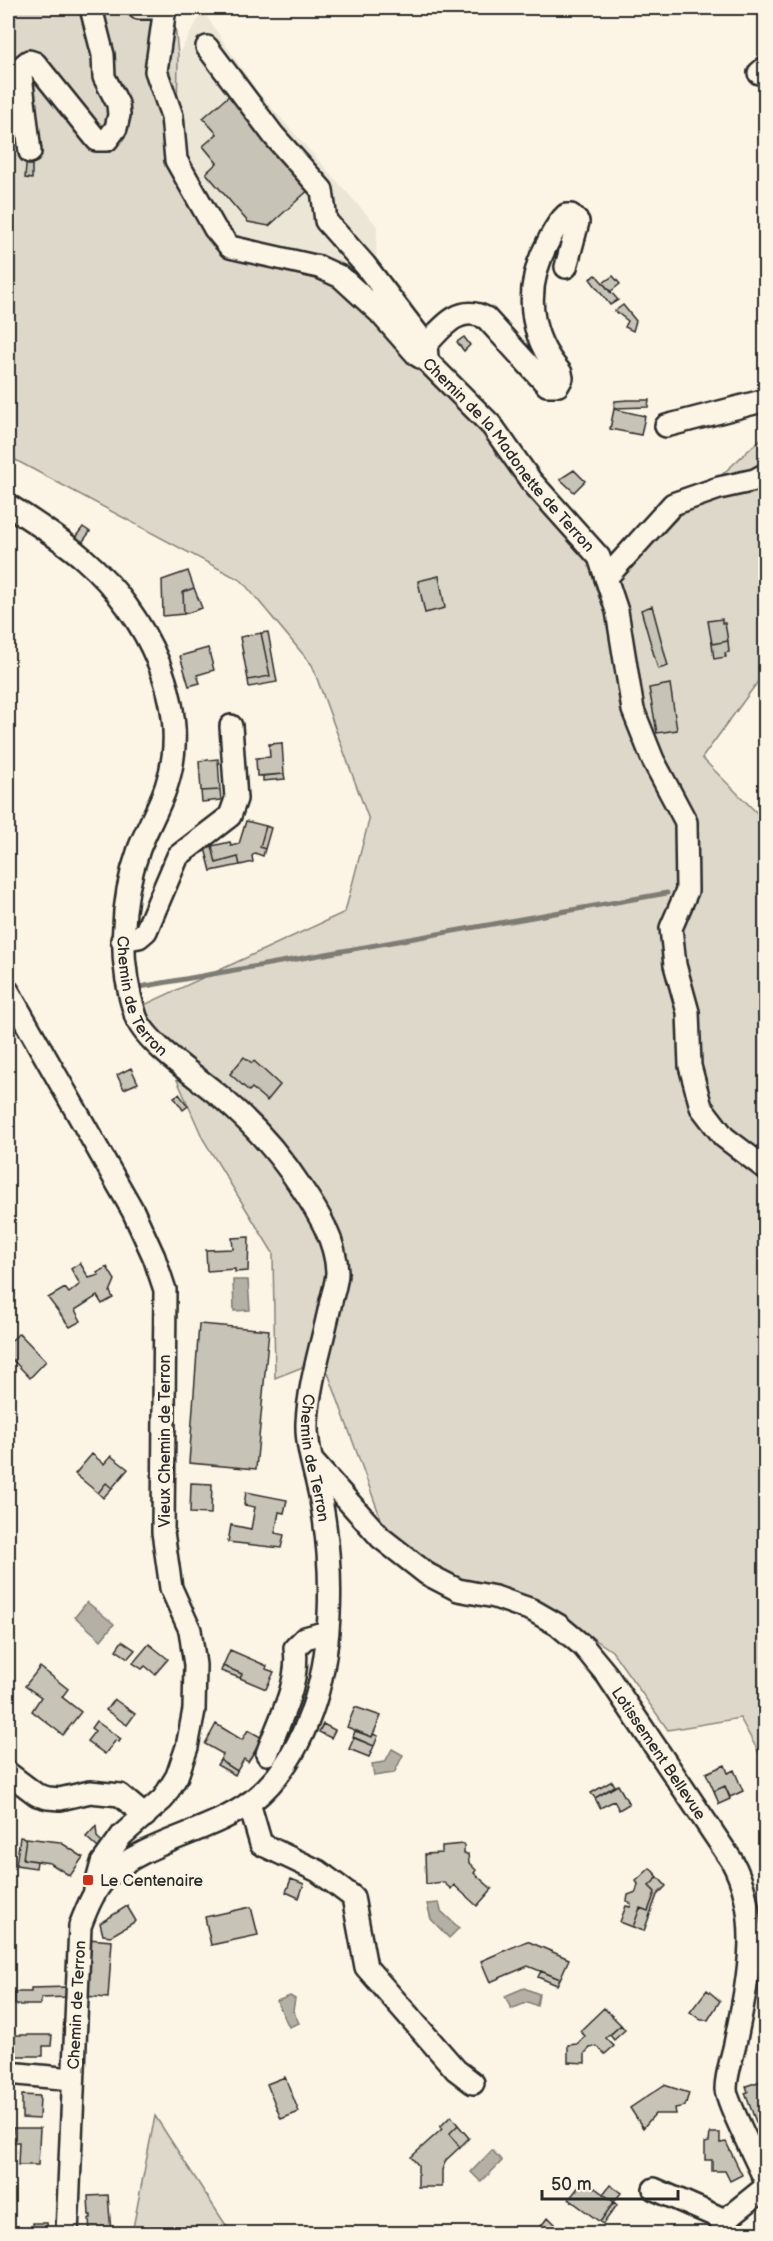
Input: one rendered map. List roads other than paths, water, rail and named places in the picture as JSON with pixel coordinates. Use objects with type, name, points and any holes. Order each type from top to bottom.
[{"type":"street","points":[[30,152],[21,75],[24,65],[29,61],[35,63],[97,141],[107,140],[116,128],[119,115],[118,104],[104,77],[103,55],[91,8]]},
{"type":"street","points":[[139,8],[165,8]]},
{"type":"street","name":"Chemin de la Madonette de Terron","points":[[165,8],[156,71],[172,116],[176,160],[214,229],[230,247],[319,267],[341,277],[380,312],[417,355],[426,353],[492,426],[531,481],[599,557],[617,611],[633,710],[653,760],[686,822],[687,891],[671,928],[675,965],[688,1012],[690,1066],[698,1097],[701,1107],[724,1137],[765,1169]]},
{"type":"street","points":[[207,47],[274,136],[322,190],[326,220],[365,265],[426,353],[444,326],[467,312],[475,313],[486,318],[547,385],[558,384],[562,378],[561,373],[539,339],[532,303],[534,279],[543,252],[560,221],[566,215],[571,215],[578,222],[578,229],[566,267]]},
{"type":"street","points":[[666,426],[765,400]]},
{"type":"street","points":[[606,578],[673,504],[719,488],[755,480],[765,474]]},
{"type":"street","name":"Chemin de Terron","points":[[8,505],[84,558],[117,593],[148,640],[167,686],[176,734],[167,785],[138,853],[121,931],[137,1021],[172,1059],[222,1098],[271,1144],[303,1190],[328,1232],[337,1274],[310,1388],[307,1430],[324,1514],[329,1604],[322,1676],[305,1728],[283,1769],[249,1803],[122,1865],[94,1892],[80,1926],[67,2234]]},
{"type":"street","points":[[122,940],[139,937],[146,931],[178,856],[230,816],[236,799],[231,726]]},
{"type":"street","name":"Vieux Chemin de Terron","points":[[8,991],[133,1211],[154,1257],[165,1290],[163,1532],[171,1588],[190,1630],[195,1665],[194,1710],[188,1747],[177,1776],[163,1799],[146,1816],[122,1834],[102,1863],[94,1892]]},
{"type":"street","name":"Lotissement Bellevue","points":[[314,1463],[381,1538],[427,1574],[458,1590],[495,1597],[532,1610],[558,1625],[583,1646],[607,1675],[732,1861],[748,1904],[751,1933],[743,2005],[726,2091],[761,2159],[765,2182]]},
{"type":"street","points":[[267,1754],[290,1694],[297,1664],[295,1648],[304,1638],[327,1632]]},
{"type":"street","points":[[8,1773],[37,1795],[60,1799],[90,1792],[120,1795],[146,1816]]},
{"type":"street","points":[[249,1803],[261,1844],[318,1871],[353,1897],[366,1967],[456,2070],[473,2083]]},
{"type":"street","points":[[8,2073],[72,2079]]},
{"type":"street","points":[[654,2189],[722,2227],[765,2187]]},
{"type":"waterway","points":[[140,987],[667,893]]},
{"type":"place","name":"Le Centenaire","points":[[88,1880]]}]
